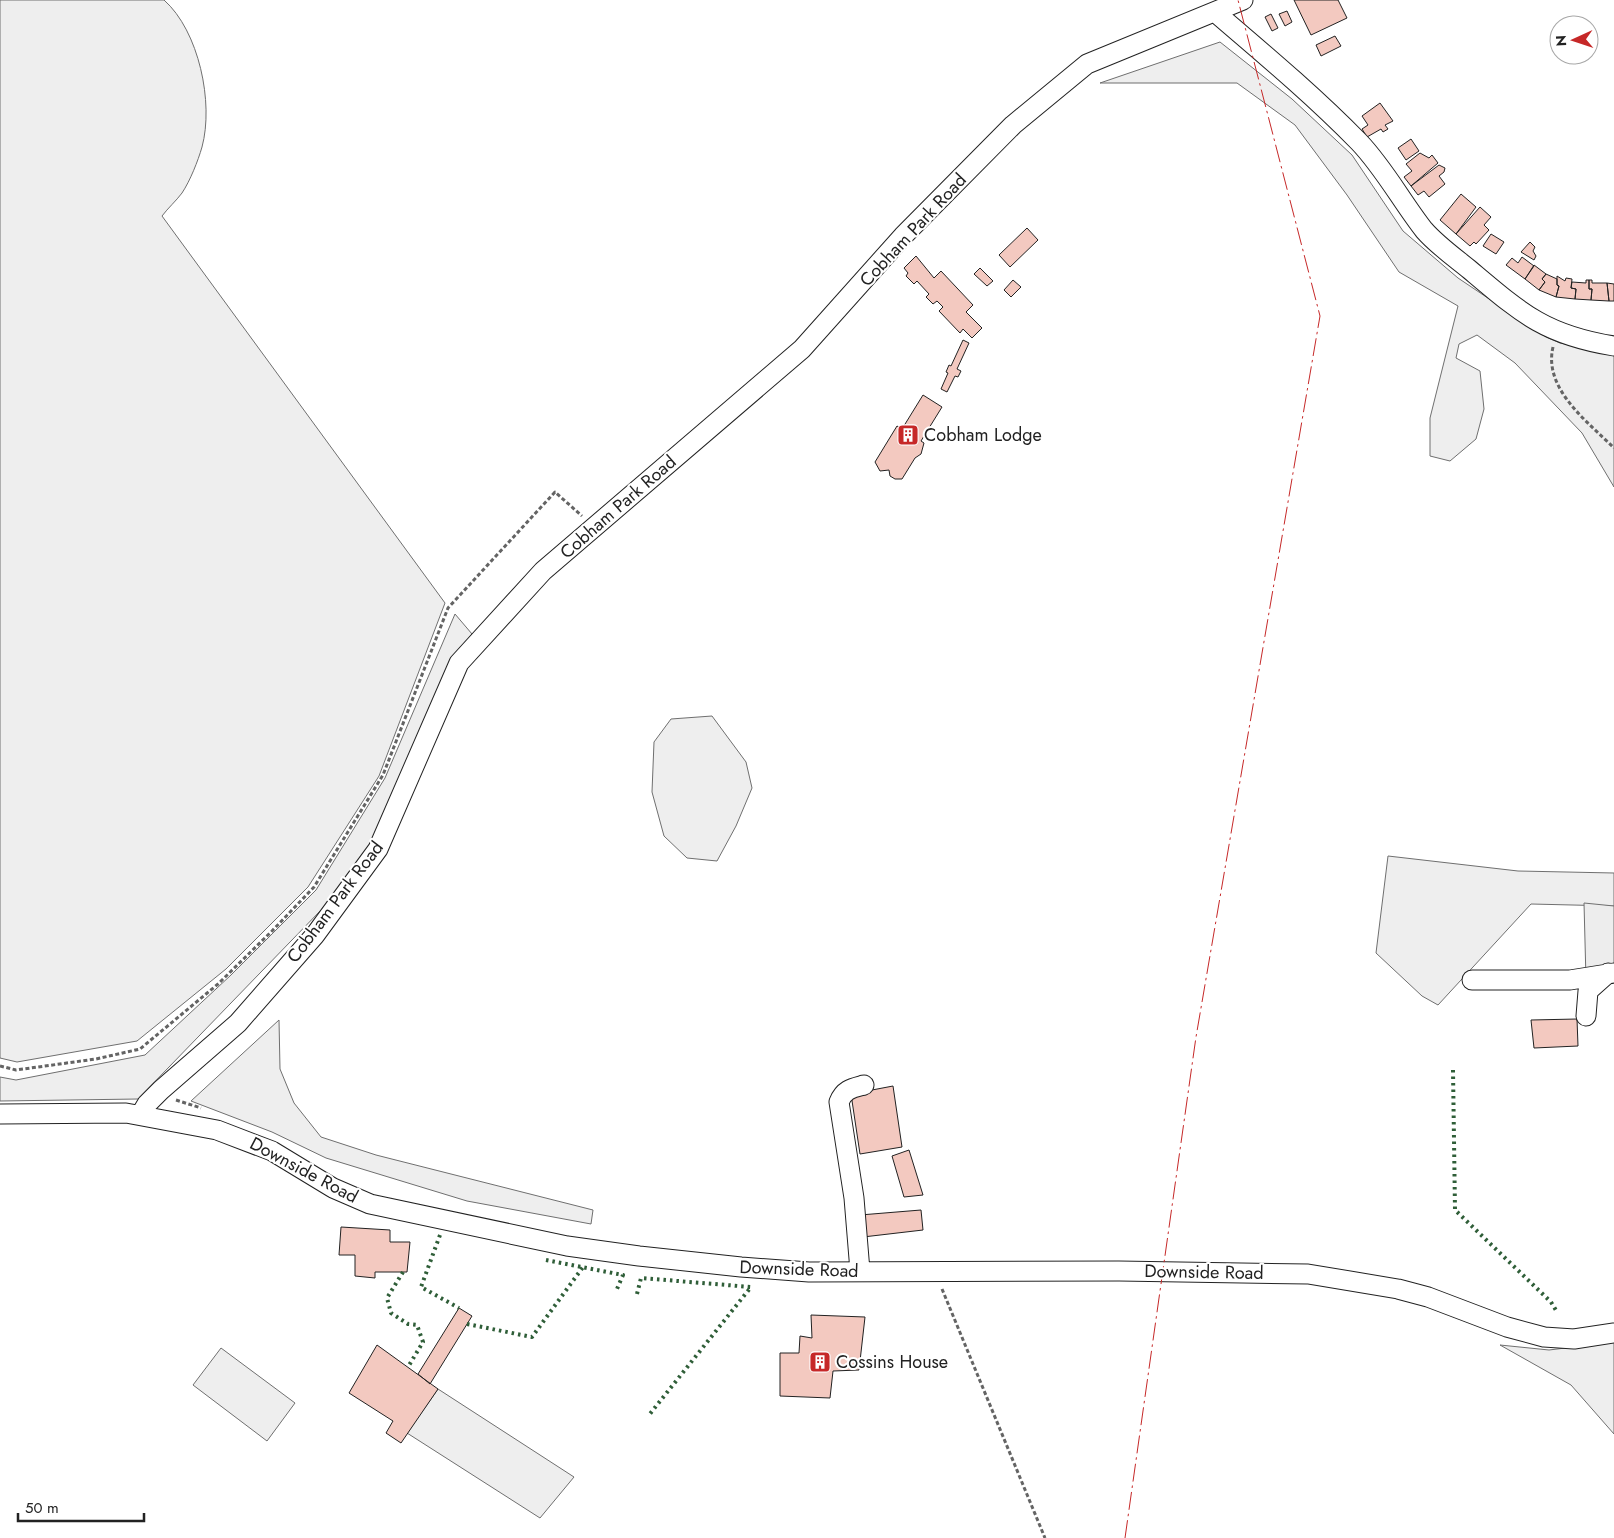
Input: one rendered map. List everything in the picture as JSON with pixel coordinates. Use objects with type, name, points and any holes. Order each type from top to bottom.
[{"type":"street","name":"Cobham Park Road","points":[[141,1114],[146,1104],[238,1023],[315,935],[378,849],[459,663],[543,571],[802,350],[903,236],[1013,124],[1087,64],[1244,0]]},
{"type":"street","points":[[1216,13],[1280,68],[1360,143],[1425,231],[1439,245],[1519,310],[1556,332],[1589,342],[1614,346]]},
{"type":"street","points":[[1472,980],[1570,980],[1611,973]]},
{"type":"street","points":[[1586,1016],[1588,991],[1611,973]]},
{"type":"street","points":[[860,1271],[854,1198],[839,1102],[848,1090],[864,1085]]},
{"type":"street","name":"Downside Road","points":[[0,1114],[141,1114],[218,1130],[238,1136],[272,1151],[349,1196],[388,1209],[567,1246],[621,1254],[740,1268],[809,1272],[935,1270],[1308,1274],[1398,1289],[1428,1297],[1507,1327],[1544,1337],[1574,1339],[1614,1333]]},
{"type":"path","points":[[1556,332],[1552,354],[1555,377],[1562,392],[1566,400],[1614,448]]},
{"type":"path","points":[[0,1066],[16,1070],[96,1059],[140,1048],[218,984],[272,932],[314,887],[359,816],[383,775],[448,608],[555,492],[594,528]]},
{"type":"path","points":[[935,1270],[1045,1538]]},
{"type":"shaded area","points":[[0,0],[164,0],[176,13],[195,49],[201,69],[206,110],[205,129],[202,147],[194,171],[182,193],[162,216],[445,603],[379,776],[308,887],[226,969],[137,1041],[17,1062],[0,1058]]},
{"type":"shaded area","points":[[1220,42],[1292,99],[1352,155],[1403,231],[1458,278],[1546,337],[1560,343],[1614,353],[1614,487],[1582,433],[1515,363],[1477,335],[1459,344],[1456,358],[1480,371],[1484,409],[1476,439],[1450,461],[1430,456],[1430,418],[1458,306],[1399,272],[1347,195],[1295,125],[1237,83],[1100,83]]},
{"type":"shaded area","points":[[455,614],[472,634],[458,653],[374,843],[322,909],[138,1099],[0,1101],[0,1077],[16,1080],[145,1055],[231,975],[316,890],[385,778]]},
{"type":"shaded area","points":[[712,716],[746,762],[752,788],[736,826],[717,861],[687,858],[664,836],[652,792],[654,742],[671,719]]},
{"type":"shaded area","points":[[1388,856],[1518,871],[1614,873],[1614,906],[1531,904],[1438,1005],[1422,996],[1376,953]]},
{"type":"shaded area","points":[[1584,903],[1614,906],[1614,980],[1586,980]]},
{"type":"shaded area","points":[[279,1020],[280,1069],[294,1103],[321,1137],[376,1155],[593,1210],[591,1224],[467,1201],[326,1158],[272,1132],[191,1101]]},
{"type":"shaded area","points":[[1614,1342],[1614,1434],[1571,1385],[1500,1345],[1549,1350]]},
{"type":"shaded area","points":[[221,1348],[295,1403],[267,1441],[193,1385]]},
{"type":"shaded area","points":[[438,1389],[574,1477],[540,1518],[407,1433]]},
{"type":"building","points":[[1294,0],[1338,0],[1347,18],[1311,35]]},
{"type":"building","points":[[1287,11],[1292,22],[1285,26],[1279,14]]},
{"type":"building","points":[[1271,14],[1278,28],[1272,31],[1265,17]]},
{"type":"building","points":[[1335,36],[1341,46],[1321,56],[1316,45]]},
{"type":"building","points":[[1380,103],[1393,121],[1385,125],[1388,129],[1383,132],[1381,129],[1367,137],[1362,129],[1368,125],[1362,116]]},
{"type":"building","points":[[1411,139],[1419,151],[1406,160],[1398,148]]},
{"type":"building","points":[[1420,153],[1429,158],[1432,155],[1438,163],[1411,186],[1404,177],[1412,171],[1406,164]]},
{"type":"building","points":[[1439,165],[1445,168],[1444,172],[1439,176],[1445,184],[1429,197],[1424,191],[1418,195],[1411,186]]},
{"type":"building","points":[[1461,194],[1476,207],[1456,234],[1440,220]]},
{"type":"building","points":[[1480,207],[1491,217],[1484,225],[1489,230],[1476,244],[1474,242],[1470,246],[1456,234]]},
{"type":"building","points":[[1027,228],[1038,240],[1010,267],[999,255]]},
{"type":"building","points":[[1491,234],[1504,242],[1496,254],[1483,246]]},
{"type":"building","points":[[1530,242],[1535,247],[1533,251],[1536,256],[1534,260],[1521,252]]},
{"type":"building","points":[[916,256],[934,278],[941,271],[973,305],[966,312],[982,328],[972,338],[963,329],[960,333],[939,311],[943,307],[937,301],[933,304],[926,297],[929,294],[917,281],[914,284],[906,276],[908,273],[904,268]]},
{"type":"building","points":[[1522,257],[1534,266],[1525,279],[1506,265],[1512,258],[1518,263]]},
{"type":"building","points":[[1534,265],[1546,274],[1542,279],[1545,282],[1539,290],[1525,279]]},
{"type":"building","points":[[980,268],[993,281],[987,286],[974,274]]},
{"type":"building","points":[[1546,274],[1557,279],[1557,285],[1559,286],[1556,297],[1539,290],[1545,282],[1542,279]]},
{"type":"building","points":[[1557,276],[1565,281],[1566,278],[1572,279],[1571,288],[1576,289],[1575,299],[1556,297],[1559,286],[1557,285]]},
{"type":"building","points":[[1013,280],[1021,287],[1011,297],[1004,290]]},
{"type":"building","points":[[1586,280],[1589,280],[1589,289],[1592,289],[1591,300],[1575,299],[1576,289],[1571,288],[1572,282],[1586,283]]},
{"type":"building","points":[[1589,280],[1592,280],[1592,283],[1607,283],[1609,301],[1591,300],[1592,289],[1589,289]]},
{"type":"building","points":[[1607,283],[1614,284],[1614,301],[1609,301]]},
{"type":"building","points":[[963,340],[969,343],[957,369],[961,371],[958,377],[955,376],[947,392],[941,389],[948,373],[946,372],[949,365],[951,366]]},
{"type":"building","name":"Cobham Lodge","points":[[923,395],[942,407],[921,441],[924,443],[921,454],[915,458],[902,479],[895,479],[890,476],[889,470],[880,471],[875,462],[897,426],[902,429]]},
{"type":"building","points":[[1577,1019],[1578,1046],[1534,1048],[1531,1020]]},
{"type":"building","points":[[893,1086],[902,1147],[860,1154],[851,1094]]},
{"type":"building","points":[[909,1150],[923,1195],[904,1197],[892,1156]]},
{"type":"building","points":[[921,1210],[923,1230],[863,1237],[860,1215]]},
{"type":"building","points":[[341,1227],[390,1230],[390,1242],[410,1242],[407,1272],[375,1272],[375,1278],[355,1276],[355,1255],[339,1255]]},
{"type":"building","points":[[459,1308],[472,1316],[430,1384],[418,1374]]},
{"type":"building","name":"Cossins House","points":[[811,1315],[865,1317],[859,1370],[833,1371],[830,1398],[780,1396],[780,1353],[799,1353],[800,1336],[812,1338]]},
{"type":"building","points":[[377,1345],[438,1389],[401,1443],[386,1433],[393,1421],[349,1393]]},
{"type":"hedge","points":[[1453,1070],[1455,1210],[1551,1302],[1557,1312]]},
{"type":"hedge","points":[[440,1235],[421,1287],[459,1308]]},
{"type":"hedge","points":[[546,1260],[623,1275],[617,1289]]},
{"type":"hedge","points":[[467,1324],[532,1337],[583,1267]]},
{"type":"hedge","points":[[403,1272],[387,1298],[391,1313],[408,1324],[417,1325],[423,1342],[408,1367]]},
{"type":"hedge","points":[[637,1294],[641,1278],[751,1287],[649,1415]]},
{"type":"power","points":[[1125,1538],[1196,1037],[1320,316],[1238,0]]},
{"type":"place","name":"Cobham Lodge","points":[[908,435]]},
{"type":"place","name":"Cossins House","points":[[820,1362]]}]
